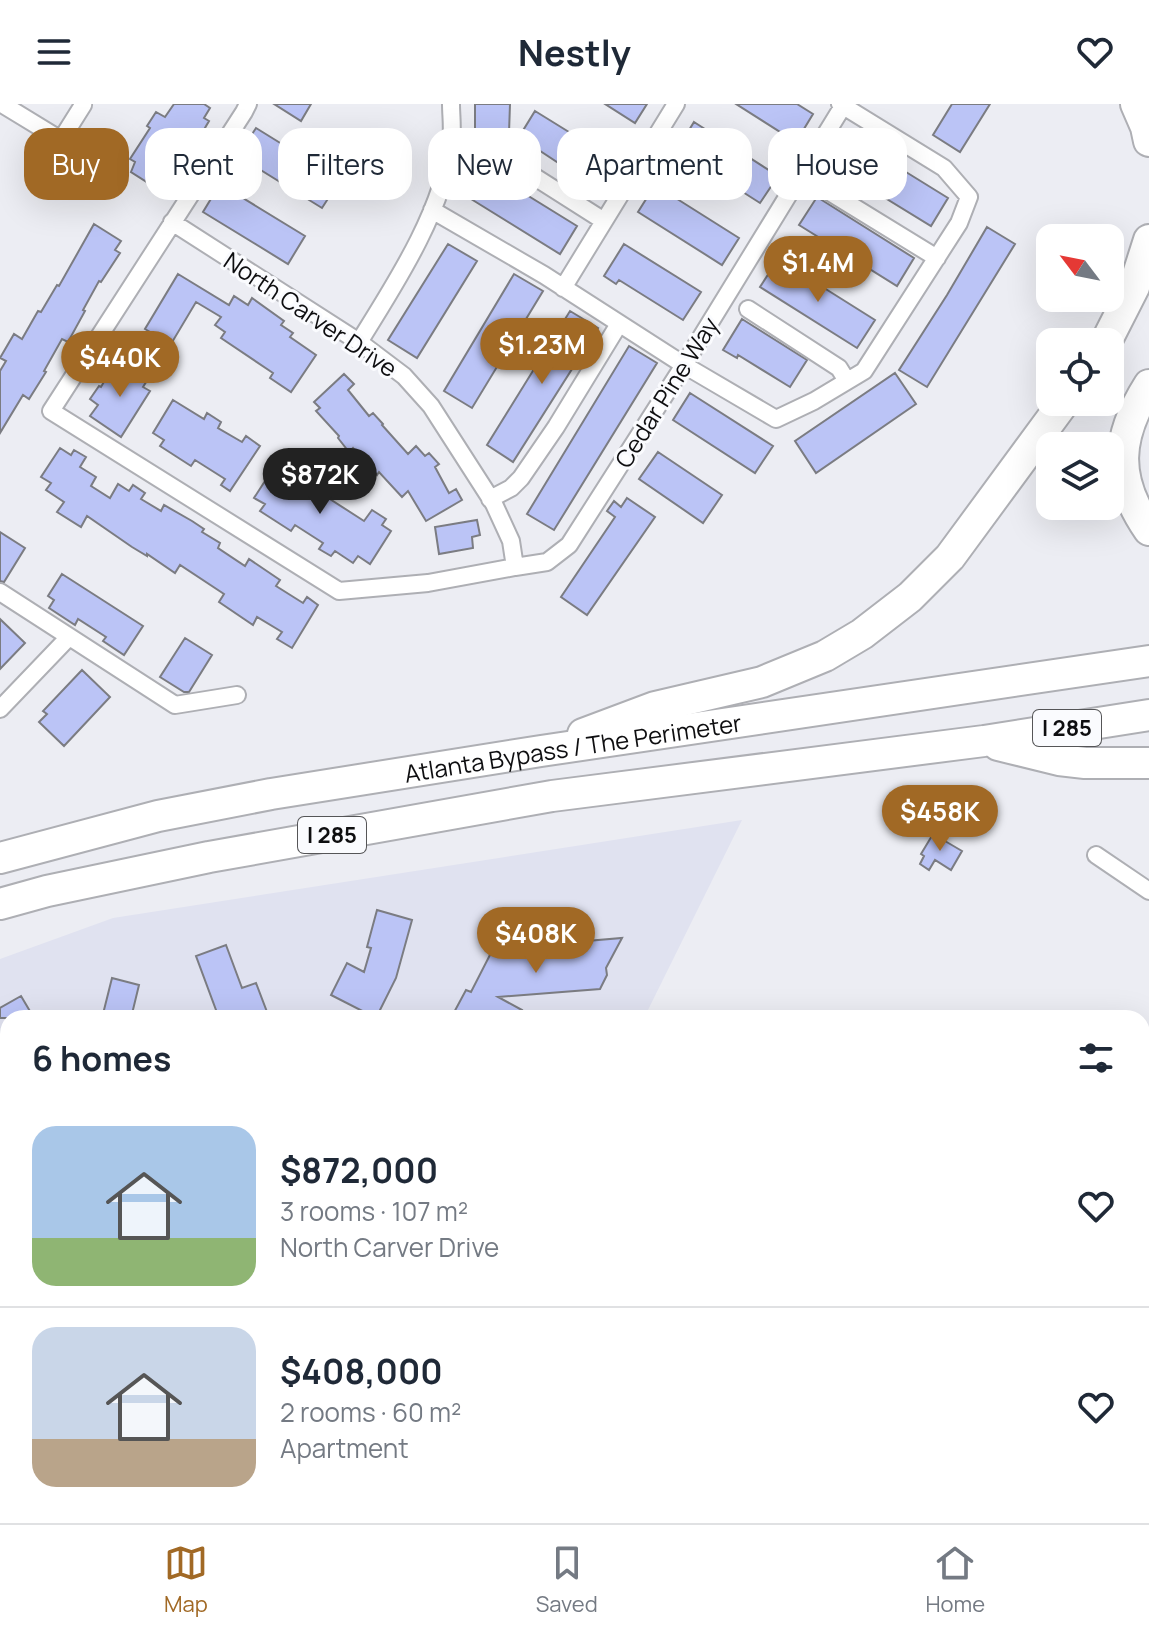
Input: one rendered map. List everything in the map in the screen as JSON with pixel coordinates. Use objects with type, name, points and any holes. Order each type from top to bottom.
[{"type":"highway","points":[[1136,104],[1149,141]]},
{"type":"highway","points":[[1115,328],[1134,287],[1149,240]]},
{"type":"highway","points":[[1124,330],[1149,310]]},
{"type":"highway","points":[[1149,385],[1130,420],[1123,451],[1127,487],[1136,510],[1149,530]]},
{"type":"highway","points":[[541,751],[655,707],[737,689],[788,673],[862,634],[910,597],[950,557],[1054,416]]},
{"type":"highway","name":"Atlanta Bypass / The Perimeter","points":[[0,858],[172,813],[271,794],[1149,661]]},
{"type":"highway","name":"Atlanta Bypass / The Perimeter","points":[[0,904],[209,857],[552,796],[984,741],[1149,715]]},
{"type":"highway","points":[[984,741],[1059,760],[1149,763]]},
{"type":"street","points":[[2,104],[61,140],[82,104]]},
{"type":"street","points":[[248,104],[51,411],[339,591],[428,583],[515,567]]},
{"type":"street","points":[[359,342],[402,273],[432,210],[446,170],[452,140],[451,104]]},
{"type":"street","points":[[563,288],[676,104]]},
{"type":"street","points":[[432,210],[776,419],[864,371],[959,223],[969,197],[944,168],[842,105]]},
{"type":"street","name":"Cedar Pine Way","points":[[515,567],[547,562],[569,545],[684,365],[842,105]]},
{"type":"street","points":[[541,181],[604,221]]},
{"type":"street","points":[[843,200],[937,258]]},
{"type":"street","name":"North Carver Drive","points":[[172,222],[359,342],[404,376],[431,406],[490,499],[511,541],[515,567]]},
{"type":"street","points":[[748,309],[839,368],[847,381]]},
{"type":"street","points":[[490,499],[511,488],[521,478],[619,324]]},
{"type":"street","points":[[0,592],[175,705],[237,695]]},
{"type":"street","points":[[0,709],[69,637]]},
{"type":"street","points":[[1096,855],[1149,891]]},
{"type":"shaded area","points":[[742,820],[648,1010],[0,1010],[0,959],[113,918]]},
{"type":"building","points":[[174,104],[204,104],[210,108],[204,118],[209,121],[205,128],[147,126],[156,112],[165,117]]},
{"type":"building","points":[[274,104],[311,104],[301,121]]},
{"type":"building","points":[[475,104],[510,104],[509,128],[475,128]]},
{"type":"building","points":[[605,104],[647,104],[635,123]]},
{"type":"building","points":[[736,104],[797,104],[813,114],[804,128],[774,128]]},
{"type":"building","points":[[952,104],[990,104],[960,152],[933,135]]},
{"type":"building","points":[[535,111],[562,128],[557,128],[557,162],[541,151],[541,128],[525,128]]},
{"type":"building","points":[[262,132],[278,142],[278,181],[262,171]]},
{"type":"building","points":[[145,136],[145,181],[131,172],[135,162],[130,159]]},
{"type":"building","points":[[752,159],[768,170],[768,191],[760,203],[752,198]]},
{"type":"building","points":[[907,173],[948,198],[931,226],[889,200],[907,200]]},
{"type":"building","points":[[210,200],[246,200],[305,236],[288,264],[203,212]]},
{"type":"building","points":[[309,200],[327,200],[322,208]]},
{"type":"building","points":[[473,200],[535,200],[577,226],[560,254]]},
{"type":"building","points":[[646,200],[679,200],[739,238],[722,265],[638,212]]},
{"type":"building","points":[[815,200],[822,200],[914,258],[897,286],[799,225]]},
{"type":"building","points":[[94,224],[121,241],[115,250],[120,253],[99,281],[68,342],[62,339],[29,399],[23,395],[0,433],[0,371],[6,361],[0,358],[14,334],[22,339],[38,311],[41,312]]},
{"type":"building","points":[[987,227],[1015,244],[927,387],[899,370]]},
{"type":"building","points":[[448,244],[477,261],[417,358],[388,340]]},
{"type":"building","points":[[624,244],[701,292],[683,320],[619,280],[616,284],[604,276]]},
{"type":"building","points":[[778,259],[875,320],[857,348],[760,287]]},
{"type":"building","points":[[178,274],[229,305],[234,296],[248,305],[252,298],[284,321],[281,325],[293,333],[290,337],[316,355],[291,392],[270,378],[273,373],[221,338],[225,332],[215,325],[221,317],[196,302],[171,344],[145,329]]},
{"type":"building","points":[[514,274],[543,291],[472,408],[444,391]]},
{"type":"building","points":[[570,311],[598,328],[513,462],[487,445]]},
{"type":"building","points":[[742,319],[807,360],[790,387],[738,355],[737,358],[723,350]]},
{"type":"building","points":[[629,346],[657,363],[554,530],[527,514]]},
{"type":"building","points":[[120,362],[148,379],[143,387],[150,391],[121,437],[90,416],[98,405],[90,399]]},
{"type":"building","points":[[895,373],[916,404],[816,473],[795,441]]},
{"type":"building","points":[[344,374],[354,384],[348,390],[369,416],[373,413],[408,454],[416,446],[425,456],[429,453],[439,464],[435,467],[449,493],[456,489],[462,500],[426,521],[408,491],[402,497],[353,448],[349,452],[316,411],[320,408],[314,402]]},
{"type":"building","points":[[690,393],[773,446],[755,473],[673,420]]},
{"type":"building","points":[[173,400],[204,419],[207,413],[221,422],[218,428],[242,442],[246,436],[260,446],[230,491],[221,485],[225,479],[195,460],[191,466],[160,446],[164,440],[153,433]]},
{"type":"building","points":[[60,448],[71,455],[74,450],[86,457],[80,467],[96,477],[91,486],[110,498],[118,484],[129,491],[133,485],[145,493],[141,499],[161,511],[164,505],[192,521],[204,529],[202,532],[220,543],[218,548],[245,566],[249,559],[280,580],[276,586],[303,603],[307,597],[318,605],[292,648],[277,639],[282,632],[257,617],[253,625],[219,602],[224,594],[180,565],[175,573],[87,516],[81,527],[57,512],[64,502],[46,490],[51,483],[41,477]]},
{"type":"building","points":[[658,452],[722,495],[703,523],[639,479]]},
{"type":"building","points":[[287,463],[323,487],[319,492],[364,521],[372,510],[386,519],[382,525],[391,531],[370,564],[358,556],[353,563],[335,551],[331,556],[319,549],[323,543],[295,525],[291,531],[260,511],[265,504],[254,498],[276,464],[283,469]]},
{"type":"building","points":[[627,498],[655,517],[587,615],[561,597],[615,517],[607,511],[614,501],[621,507]]},
{"type":"building","points":[[477,520],[480,535],[472,537],[473,548],[439,554],[435,527]]},
{"type":"building","points":[[0,532],[25,548],[4,582],[0,581]]},
{"type":"building","points":[[62,574],[143,626],[124,655],[103,641],[106,637],[78,619],[75,625],[49,608],[54,600],[48,596]]},
{"type":"building","points":[[0,619],[25,643],[0,669]]},
{"type":"building","points":[[185,638],[212,655],[189,692],[160,677]]},
{"type":"building","points":[[82,670],[110,697],[64,746],[39,722],[47,714],[43,711]]},
{"type":"building","points":[[933,834],[962,851],[951,870],[935,860],[929,870],[920,864],[924,856],[921,854]]},
{"type":"building","points":[[377,910],[412,920],[396,978],[380,1010],[360,1010],[331,995],[347,963],[364,972],[371,948],[367,947]]},
{"type":"building","points":[[622,938],[606,968],[607,975],[600,989],[498,997],[522,1010],[455,1010],[466,990],[471,992],[493,949]]},
{"type":"building","points":[[226,945],[242,988],[256,983],[266,1010],[216,1010],[196,956]]},
{"type":"building","points":[[112,978],[139,985],[133,1010],[104,1010]]},
{"type":"building","points":[[21,996],[29,1010],[0,1010]]}]
